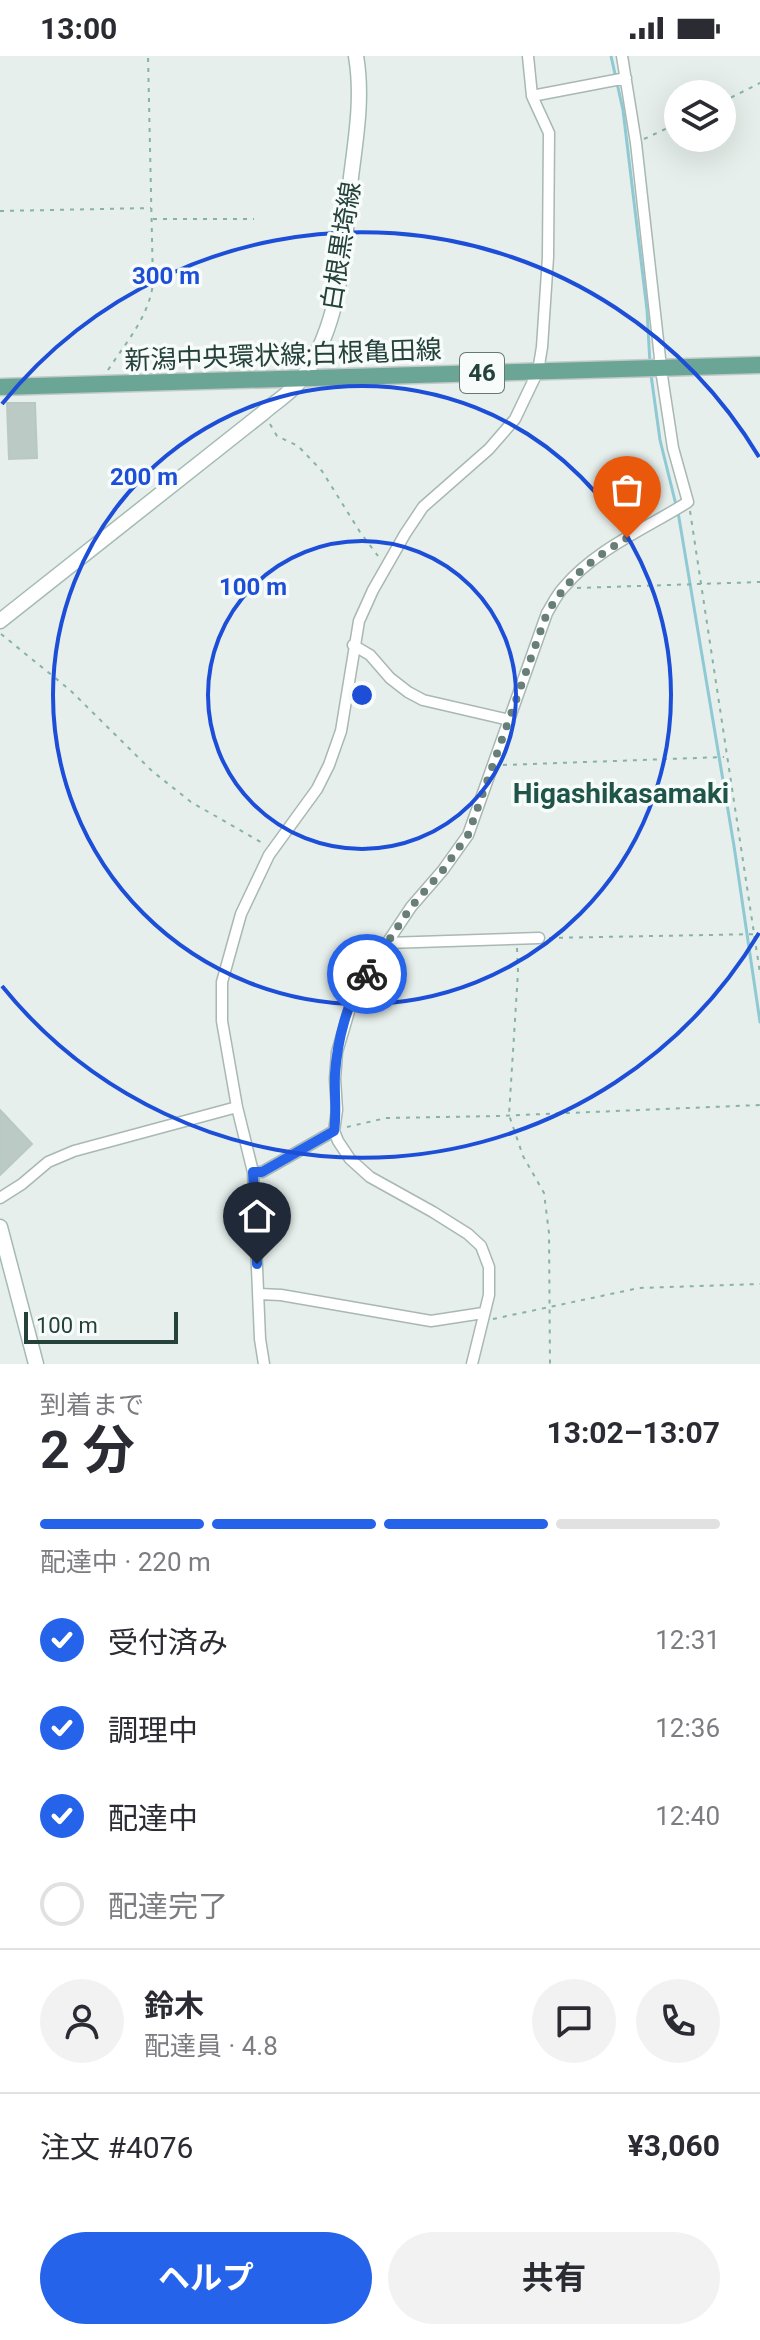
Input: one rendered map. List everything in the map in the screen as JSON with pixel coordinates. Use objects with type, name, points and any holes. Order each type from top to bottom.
[{"type":"main road","name":"白根黒埼線","points":[[0,621],[263,413],[302,378],[322,341],[337,291],[358,121],[356,56]]},
{"type":"main road","name":"新潟中央環状線;白根亀田線","points":[[0,387],[760,365]]},
{"type":"main road","points":[[1,1232],[36,1364]]},
{"type":"street","points":[[264,1364],[260,1339],[253,1172],[237,1107],[222,1021],[222,982],[241,914],[273,849],[317,789],[329,765],[341,731],[359,621],[387,566],[423,507],[489,449],[515,419],[538,371],[548,257],[549,133],[532,96],[528,56]]},
{"type":"street","points":[[472,1364],[489,1295],[489,1267],[481,1246],[433,1212],[370,1177],[350,1159],[334,1131],[337,1052],[356,988],[381,958],[387,943],[411,907],[468,835],[547,613],[563,587],[607,550],[688,502],[673,448],[636,143],[622,56]]},
{"type":"street","points":[[532,96],[626,78]]},
{"type":"street","points":[[353,645],[370,655],[390,678],[423,700],[509,720]]},
{"type":"street","points":[[387,943],[539,938]]},
{"type":"street","points":[[0,1198],[48,1162],[74,1151],[237,1107]]},
{"type":"street","points":[[253,1172],[262,1172],[334,1131]]},
{"type":"street","points":[[259,1294],[281,1295],[431,1321],[483,1313]]},
{"type":"path","points":[[99,384],[143,318],[150,303],[153,284],[148,56]]},
{"type":"path","points":[[736,95],[760,83]]},
{"type":"path","points":[[636,143],[664,130]]},
{"type":"path","points":[[0,211],[151,208]]},
{"type":"path","points":[[151,219],[254,219]]},
{"type":"path","points":[[263,413],[277,436],[298,446],[322,471],[360,532],[387,566]]},
{"type":"path","points":[[688,502],[724,756],[760,973]]},
{"type":"path","points":[[563,587],[760,582]]},
{"type":"path","points":[[0,633],[70,690],[152,771],[191,802],[273,849]]},
{"type":"path","points":[[493,764],[724,756]]},
{"type":"path","points":[[539,938],[760,934]]},
{"type":"path","points":[[517,939],[518,972],[509,1115],[523,1156],[544,1193],[549,1233],[550,1364]]},
{"type":"path","points":[[334,1131],[386,1118],[760,1105]]},
{"type":"path","points":[[483,1313],[490,1320],[639,1288],[760,1284]]},
{"type":"building","points":[[7,403],[35,403],[37,458],[9,459]]},
{"type":"building","points":[[0,1110],[32,1144],[0,1175]]},
{"type":"waterway","points":[[611,56],[623,110],[647,310],[650,364]]},
{"type":"waterway","points":[[651,375],[660,440],[676,505]]},
{"type":"waterway","points":[[678,512],[760,1022]]},
{"type":"way so far","points":[[367,974],[381,958],[387,943],[411,907],[468,835],[547,613],[563,587],[584,567],[627,538]]},
{"type":"district","name":"Higashikasamaki","points":[[621,793]]},
{"type":"route","points":[[257,1264],[253,1172],[262,1172],[334,1131],[337,1052],[356,988],[367,974]]}]
